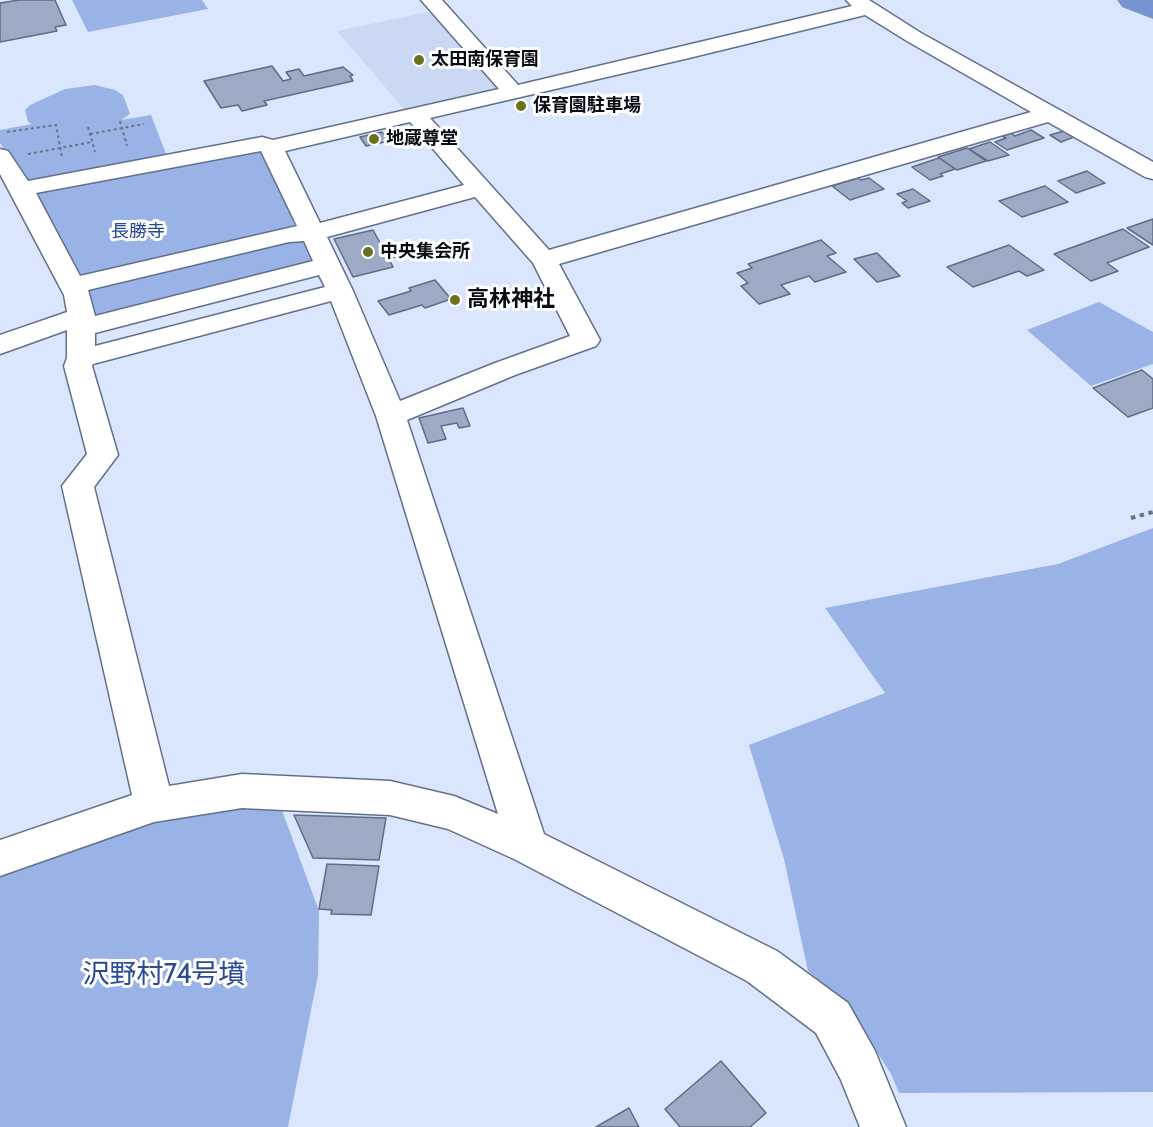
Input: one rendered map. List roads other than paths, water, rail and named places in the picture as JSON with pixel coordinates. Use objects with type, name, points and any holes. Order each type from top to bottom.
[{"type":"street","points":[[431,0],[512,91]]},
{"type":"street","points":[[22,189],[262,144],[272,147],[689,52],[862,4],[1153,172]]},
{"type":"street","points":[[391,416],[505,369],[586,340],[544,260],[414,113]]},
{"type":"street","points":[[544,260],[1050,114]]},
{"type":"street","points":[[272,147],[334,278],[391,416],[528,846]]},
{"type":"street","points":[[10,156],[22,189],[77,295],[81,334],[78,366],[103,454],[78,486],[154,805]]},
{"type":"street","points":[[72,286],[289,234],[313,233],[480,188]]},
{"type":"street","points":[[0,345],[81,334],[334,278]]},
{"type":"street","points":[[0,858],[154,805],[242,791],[390,798],[454,813],[528,846],[762,966],[832,1018],[859,1067],[883,1127]]},
{"type":"waterway","points":[[1134,0],[1153,9]]},
{"type":"place","name":"太田南保育園","points":[[419,60]]},
{"type":"place","name":"保育園駐車場","points":[[521,106]]},
{"type":"place","name":"地蔵尊堂","points":[[374,139]]},
{"type":"place","name":"中央集会所","points":[[368,252]]},
{"type":"place","name":"高林神社","points":[[455,300]]},
{"type":"park label","name":"長勝寺","points":[[138,232]]},
{"type":"park label","name":"沢野村74号墳","points":[[164,975]]}]
